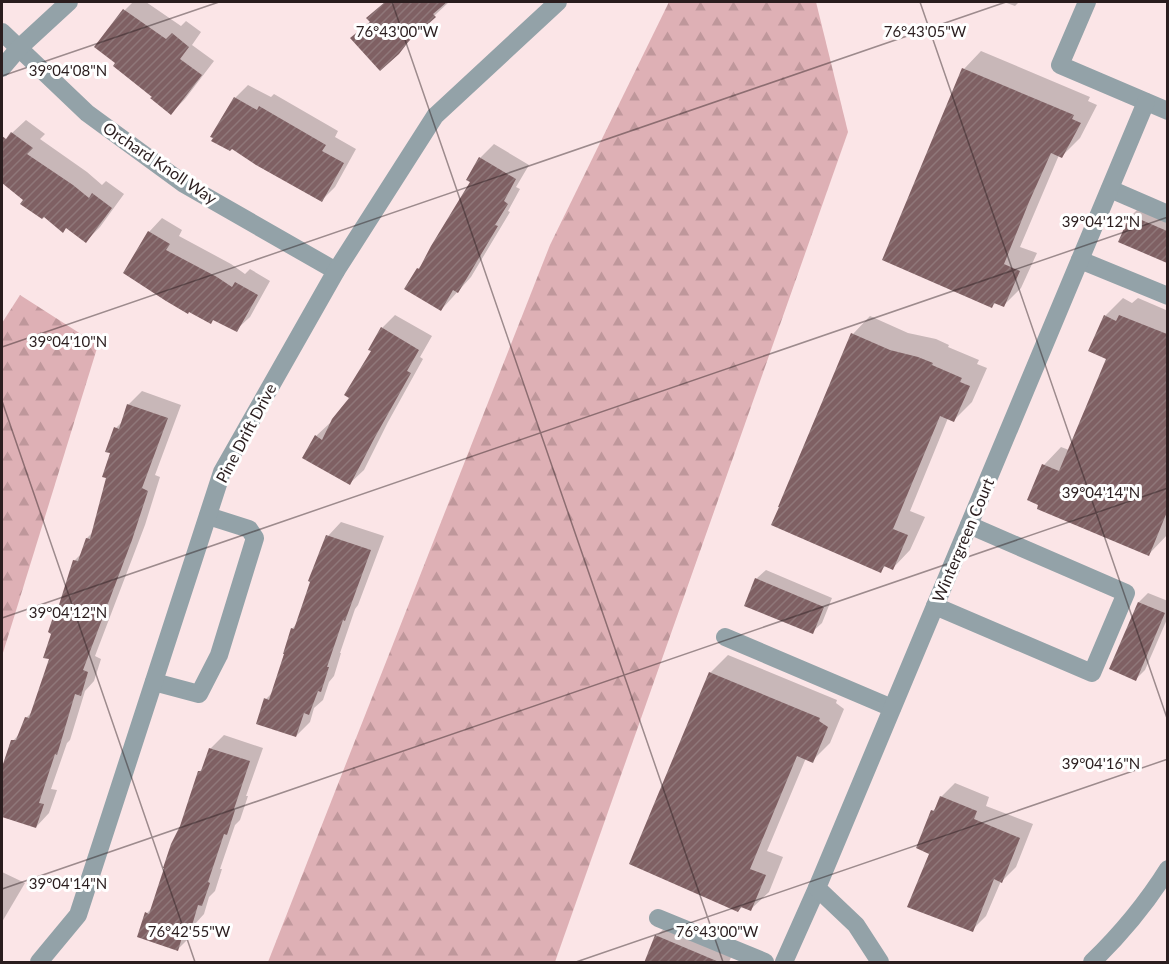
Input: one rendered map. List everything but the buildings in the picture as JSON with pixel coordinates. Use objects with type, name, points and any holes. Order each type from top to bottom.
[{"type":"street","points":[[2,68],[69,2]]},
{"type":"street","name":"Pine Drift Drive","points":[[39,963],[78,915],[222,472],[336,271],[435,116],[558,2]]},
{"type":"street","points":[[1087,2],[1060,64],[1167,111]]},
{"type":"street","name":"Orchard Knoll Way","points":[[2,32],[87,113],[184,184],[336,271]]},
{"type":"street","name":"Wintergreen Court","points":[[784,963],[1146,102]]},
{"type":"street","points":[[1110,189],[1167,214]]},
{"type":"street","points":[[1080,260],[1167,296]]},
{"type":"street","points":[[154,682],[199,694],[219,655],[255,538],[249,529],[208,516]]},
{"type":"street","points":[[935,606],[1092,673],[1126,593],[969,525]]},
{"type":"street","points":[[725,638],[892,708]]},
{"type":"street","points":[[1092,963],[1130,923],[1167,869]]},
{"type":"street","points":[[817,888],[856,926],[880,963]]},
{"type":"street","points":[[658,918],[765,963]]},
{"type":"green space","points":[[669,2],[816,2],[848,132],[555,962],[268,962],[550,245]]},
{"type":"green space","points":[[20,295],[98,345],[2,656],[2,323]]}]
